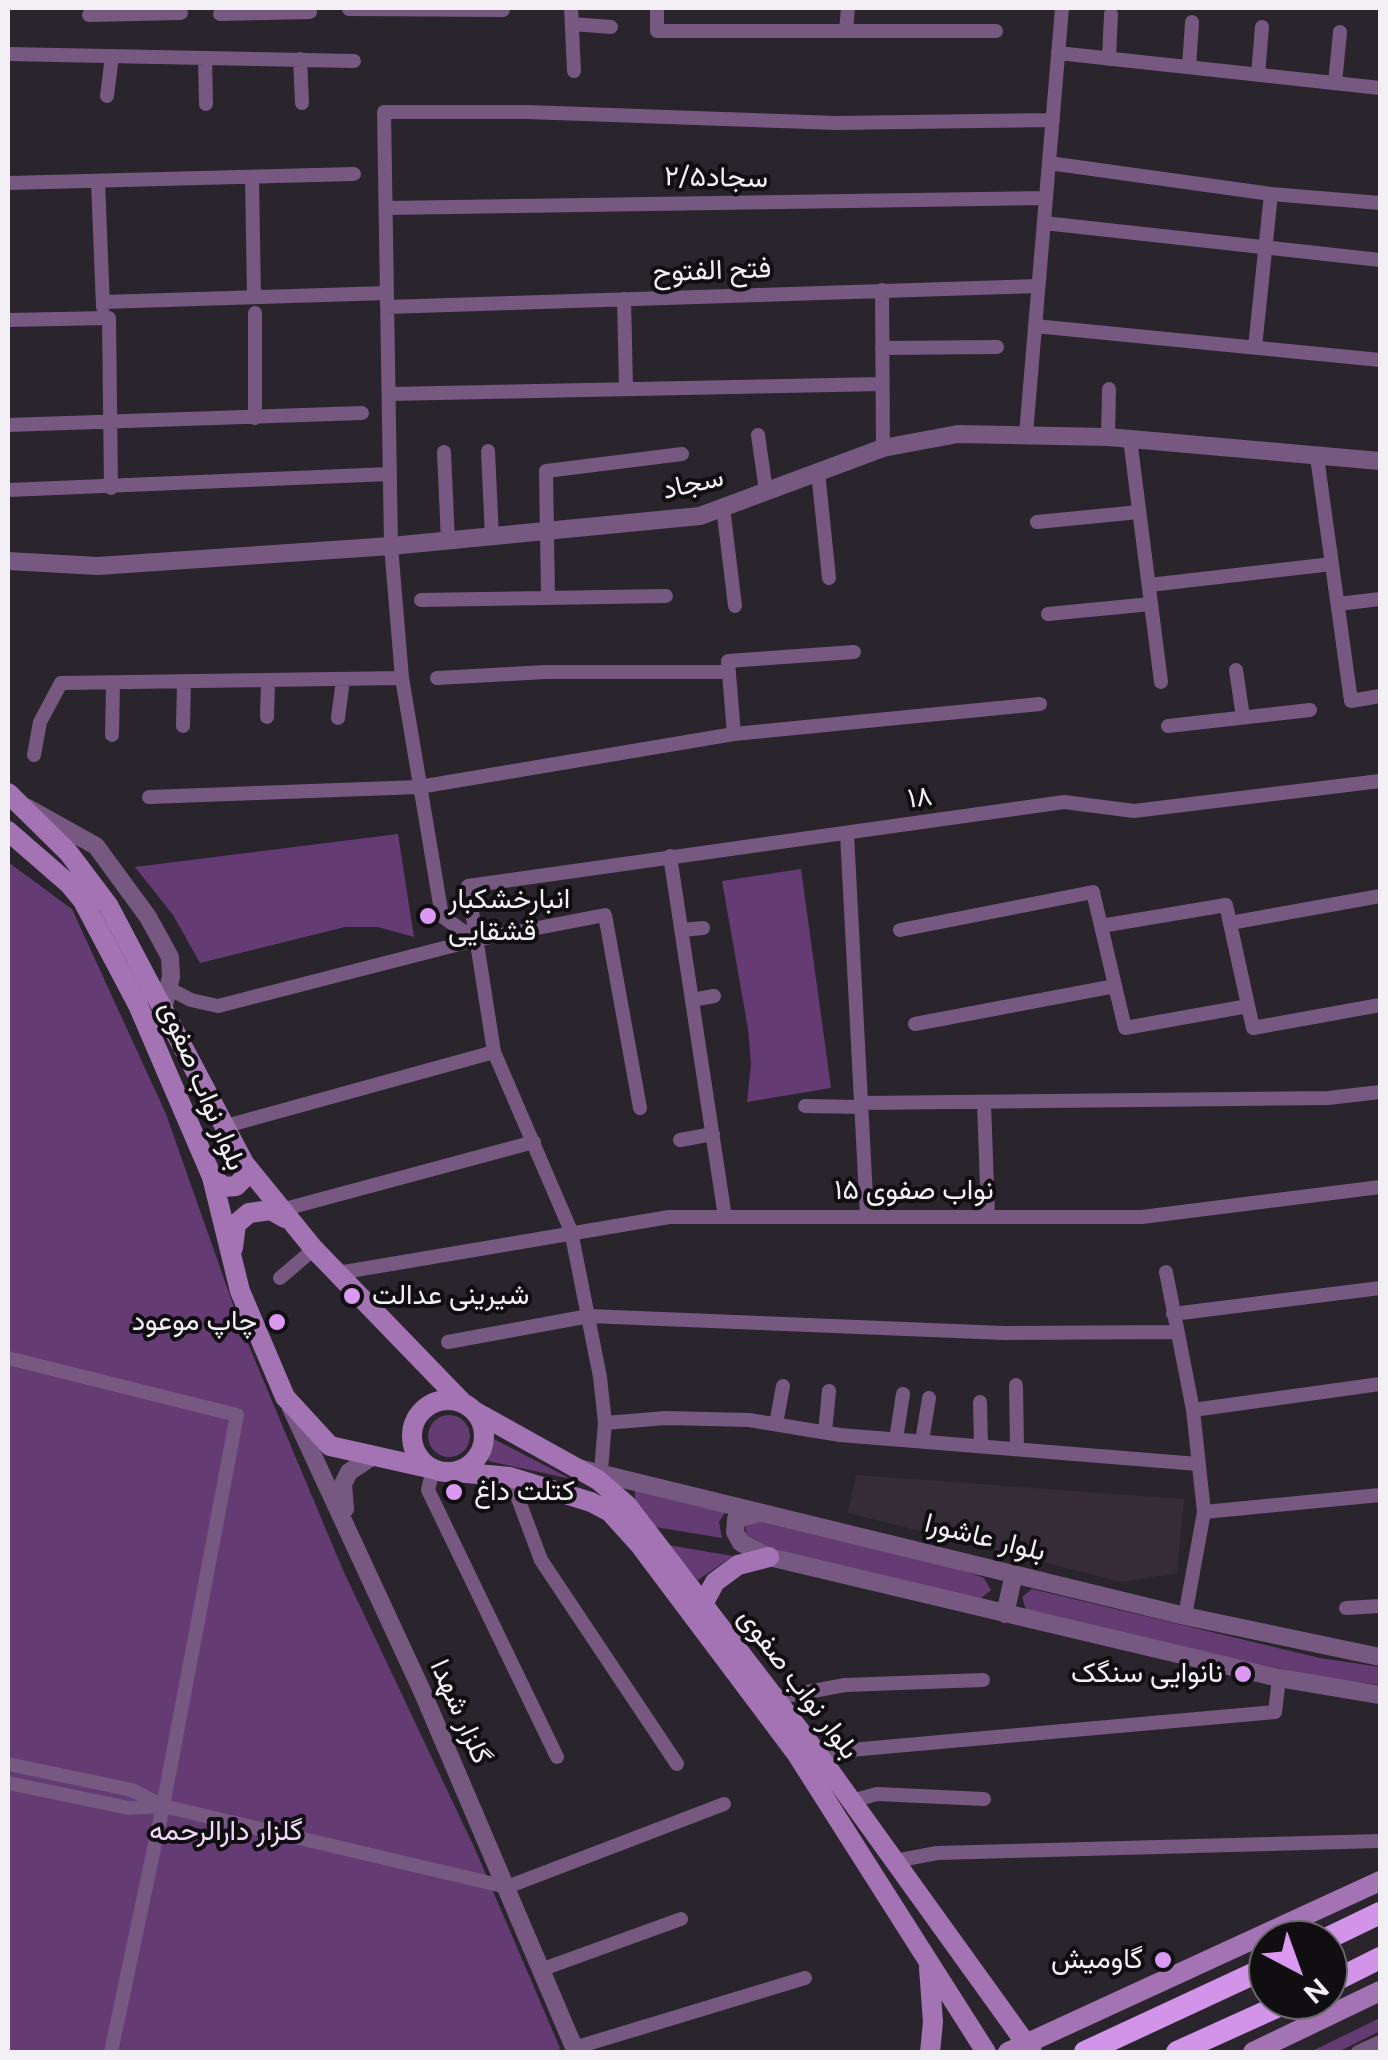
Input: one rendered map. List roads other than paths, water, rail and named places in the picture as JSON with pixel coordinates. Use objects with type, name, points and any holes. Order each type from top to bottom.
[{"type":"highway","points":[[1348,1928],[1380,1912]]},
{"type":"highway","points":[[1348,1974],[1380,1958]]},
{"type":"highway","points":[[1085,2052],[1248,1975]]},
{"type":"highway","points":[[1178,2052],[1248,2020]]},
{"type":"main road","name":"بلوار نواب صفوی","points":[[13,798],[90,878],[244,1163],[314,1249],[469,1407],[576,1467],[627,1505],[851,1802],[856,1826],[928,1961],[986,2052]]},
{"type":"main road","name":"بلوار نواب صفوی","points":[[8,831],[69,884],[98,926],[138,1005],[212,1177],[240,1290],[285,1397],[330,1446],[433,1470]]},
{"type":"main road","points":[[212,1177],[224,1187],[236,1186],[244,1178],[244,1163]]},
{"type":"main road","points":[[240,1290],[232,1240],[236,1224],[249,1212],[264,1208],[286,1216]]},
{"type":"main road","points":[[452,1400],[469,1407],[484,1442],[474,1461],[456,1472],[433,1470],[413,1444],[415,1422],[430,1405],[452,1400]]},
{"type":"main road","name":"بلوار نواب صفوی","points":[[456,1472],[510,1477],[610,1512],[639,1544],[796,1753],[856,1826],[895,1861],[1022,2050]]},
{"type":"main road","points":[[703,1604],[716,1582],[738,1565],[769,1557]]},
{"type":"main road","points":[[1022,2050],[1371,1885]]},
{"type":"main road","points":[[928,1961],[933,2009],[930,2052]]},
{"type":"main road","points":[[1348,2006],[1380,1992]]},
{"type":"main road","points":[[1101,2052],[1107,2020],[1138,1993]]},
{"type":"main road","points":[[1257,2052],[1320,2020]]},
{"type":"street","points":[[657,8],[657,31],[996,31]]},
{"type":"street","points":[[846,31],[848,8]]},
{"type":"street","points":[[1026,434],[1062,8]]},
{"type":"street","points":[[349,9],[504,10]]},
{"type":"street","points":[[220,14],[264,10],[310,12]]},
{"type":"street","points":[[89,15],[137,11],[181,14]]},
{"type":"street","points":[[1110,14],[1110,59]]},
{"type":"street","points":[[574,71],[571,16],[611,27]]},
{"type":"street","points":[[1190,68],[1192,22]]},
{"type":"street","points":[[1258,75],[1262,28]]},
{"type":"street","points":[[1335,83],[1340,32]]},
{"type":"street","points":[[8,54],[354,61]]},
{"type":"street","points":[[1058,54],[1380,88]]},
{"type":"street","points":[[108,96],[112,56]]},
{"type":"street","points":[[206,58],[206,104]]},
{"type":"street","points":[[300,60],[302,103]]},
{"type":"street","points":[[601,1470],[604,1423],[589,1316],[571,1232],[494,1052],[475,940],[442,916],[419,787],[402,678],[391,546],[384,112],[574,114],[836,124],[1052,120]]},
{"type":"street","points":[[1049,163],[1271,194],[1380,203]]},
{"type":"street","points":[[8,183],[354,174]]},
{"type":"street","points":[[252,177],[256,418]]},
{"type":"street","points":[[98,181],[111,488]]},
{"type":"street","points":[[1255,348],[1271,194]]},
{"type":"street","name":"۲/۵سجاد","points":[[386,208],[1046,198]]},
{"type":"street","points":[[1044,224],[1380,260]]},
{"type":"street","name":"فتح الفتوح","points":[[8,320],[387,300],[624,299],[1038,286]]},
{"type":"street","points":[[882,290],[883,448]]},
{"type":"street","points":[[624,299],[626,386]]},
{"type":"street","points":[[1035,326],[1380,360]]},
{"type":"street","points":[[882,348],[997,347]]},
{"type":"street","points":[[388,394],[626,386],[882,384]]},
{"type":"street","points":[[1108,437],[1109,389]]},
{"type":"street","points":[[8,426],[362,413]]},
{"type":"street","name":"سجاد","points":[[8,561],[98,566],[391,546],[700,516],[883,448],[958,434],[1108,437],[1380,460]]},
{"type":"street","points":[[758,435],[766,491]]},
{"type":"street","points":[[1130,439],[1161,682]]},
{"type":"street","points":[[444,452],[448,541]]},
{"type":"street","points":[[488,452],[492,537]]},
{"type":"street","points":[[548,598],[546,472],[682,454]]},
{"type":"street","points":[[1316,457],[1351,700],[1380,696]]},
{"type":"street","points":[[818,472],[829,578]]},
{"type":"street","points":[[8,490],[390,474]]},
{"type":"street","points":[[724,507],[735,606]]},
{"type":"street","points":[[1037,522],[1139,512]]},
{"type":"street","points":[[1149,585],[1332,564]]},
{"type":"street","points":[[421,600],[666,596]]},
{"type":"street","points":[[1338,604],[1380,599]]},
{"type":"street","points":[[1048,614],[1152,604]]},
{"type":"street","points":[[437,678],[728,667],[854,652]]},
{"type":"street","points":[[728,667],[734,734]]},
{"type":"street","points":[[1236,670],[1243,718]]},
{"type":"street","points":[[34,755],[40,722],[61,683],[402,678]]},
{"type":"street","points":[[338,718],[343,680]]},
{"type":"street","points":[[267,718],[268,681]]},
{"type":"street","points":[[112,735],[113,682]]},
{"type":"street","points":[[184,682],[184,726]]},
{"type":"street","points":[[150,797],[419,787],[734,734],[1040,704]]},
{"type":"street","points":[[1168,726],[1310,710]]},
{"type":"street","name":"۱۸","points":[[475,940],[468,886],[1064,802],[1134,811],[1380,780]]},
{"type":"street","points":[[13,798],[64,824],[96,846],[148,916],[170,957],[163,1009]]},
{"type":"street","points":[[846,834],[867,1216]]},
{"type":"street","points":[[670,856],[726,1217]]},
{"type":"street","points":[[900,930],[1093,892],[1124,1028],[1248,1006]]},
{"type":"street","points":[[1230,923],[1380,896]]},
{"type":"street","points":[[1101,926],[1226,904],[1252,1028],[1380,1005]]},
{"type":"street","points":[[168,988],[191,1000],[218,1006],[475,940],[605,915],[640,1108]]},
{"type":"street","points":[[682,930],[704,928]]},
{"type":"street","points":[[915,1024],[1115,986]]},
{"type":"street","points":[[692,1000],[714,996]]},
{"type":"street","points":[[226,1126],[494,1052]]},
{"type":"street","points":[[702,1067],[722,1066]]},
{"type":"street","points":[[805,1106],[1328,1098],[1380,1092]]},
{"type":"street","points":[[984,1102],[988,1216]]},
{"type":"street","points":[[680,1140],[713,1134]]},
{"type":"street","points":[[286,1216],[380,1182],[534,1142]]},
{"type":"street","name":"نواب صفوی ۱۵","points":[[338,1273],[669,1217],[1142,1216],[1380,1187]]},
{"type":"street","points":[[280,1278],[314,1249]]},
{"type":"street","points":[[1166,1272],[1193,1410],[1204,1512],[1185,1616]]},
{"type":"street","points":[[1173,1314],[1380,1288]]},
{"type":"street","points":[[448,1342],[589,1316],[1004,1333],[1177,1332]]},
{"type":"street","points":[[8,1358],[237,1415],[163,1806],[111,2052]]},
{"type":"street","points":[[1193,1410],[1380,1384]]},
{"type":"street","points":[[1016,1385],[1017,1447]]},
{"type":"street","points":[[776,1424],[783,1386]]},
{"type":"street","points":[[824,1432],[828,1391]]},
{"type":"street","points":[[896,1439],[902,1394]]},
{"type":"street","name":"گلزار شهدا","points":[[285,1397],[370,1575],[575,2050]]},
{"type":"street","points":[[922,1440],[929,1398]]},
{"type":"street","points":[[980,1402],[981,1445]]},
{"type":"street","points":[[604,1423],[666,1418],[776,1424],[896,1439],[1198,1464]]},
{"type":"street","points":[[370,1458],[350,1472],[341,1494],[370,1575]]},
{"type":"street","name":"بلوار عاشورا","points":[[576,1467],[601,1470],[1185,1616],[1380,1657]]},
{"type":"street","points":[[433,1470],[428,1490],[557,1757]]},
{"type":"street","points":[[510,1477],[541,1560],[676,1764]]},
{"type":"street","points":[[1204,1512],[1380,1495]]},
{"type":"street","points":[[776,1514],[747,1513],[735,1525],[740,1542],[769,1557],[1004,1614],[1279,1678],[1380,1695]]},
{"type":"street","points":[[1004,1614],[1014,1574]]},
{"type":"street","points":[[1346,1608],[1380,1606]]},
{"type":"street","points":[[817,1753],[1274,1712],[1279,1678]]},
{"type":"street","points":[[775,1698],[845,1685],[983,1680]]},
{"type":"street","points":[[8,1764],[132,1790],[163,1806],[507,1887],[724,1804]]},
{"type":"street","points":[[8,1783],[129,1808],[163,1806]]},
{"type":"street","points":[[851,1802],[877,1794],[984,1800]]},
{"type":"street","points":[[895,1861],[937,1853],[1380,1841]]},
{"type":"street","points":[[1371,1885],[1380,1865]]},
{"type":"street","points":[[543,1969],[681,1920]]},
{"type":"street","points":[[575,2050],[805,1978]]},
{"type":"street","points":[[1358,2052],[1380,2042]]},
{"type":"place","name":"انبارخشکبار قشقایی","points":[[428,916]]},
{"type":"place","name":"شیرینی عدالت","points":[[352,1296]]},
{"type":"place","name":"چاپ موعود","points":[[277,1322]]},
{"type":"place","name":"کتلت داغ","points":[[454,1492]]},
{"type":"place","name":"نانوایی سنگک","points":[[1243,1674]]},
{"type":"place","name":"گاومیش","points":[[1163,1960]]},
{"type":"park label","name":"گلزار دارالرحمه","points":[[226,1832]]}]
